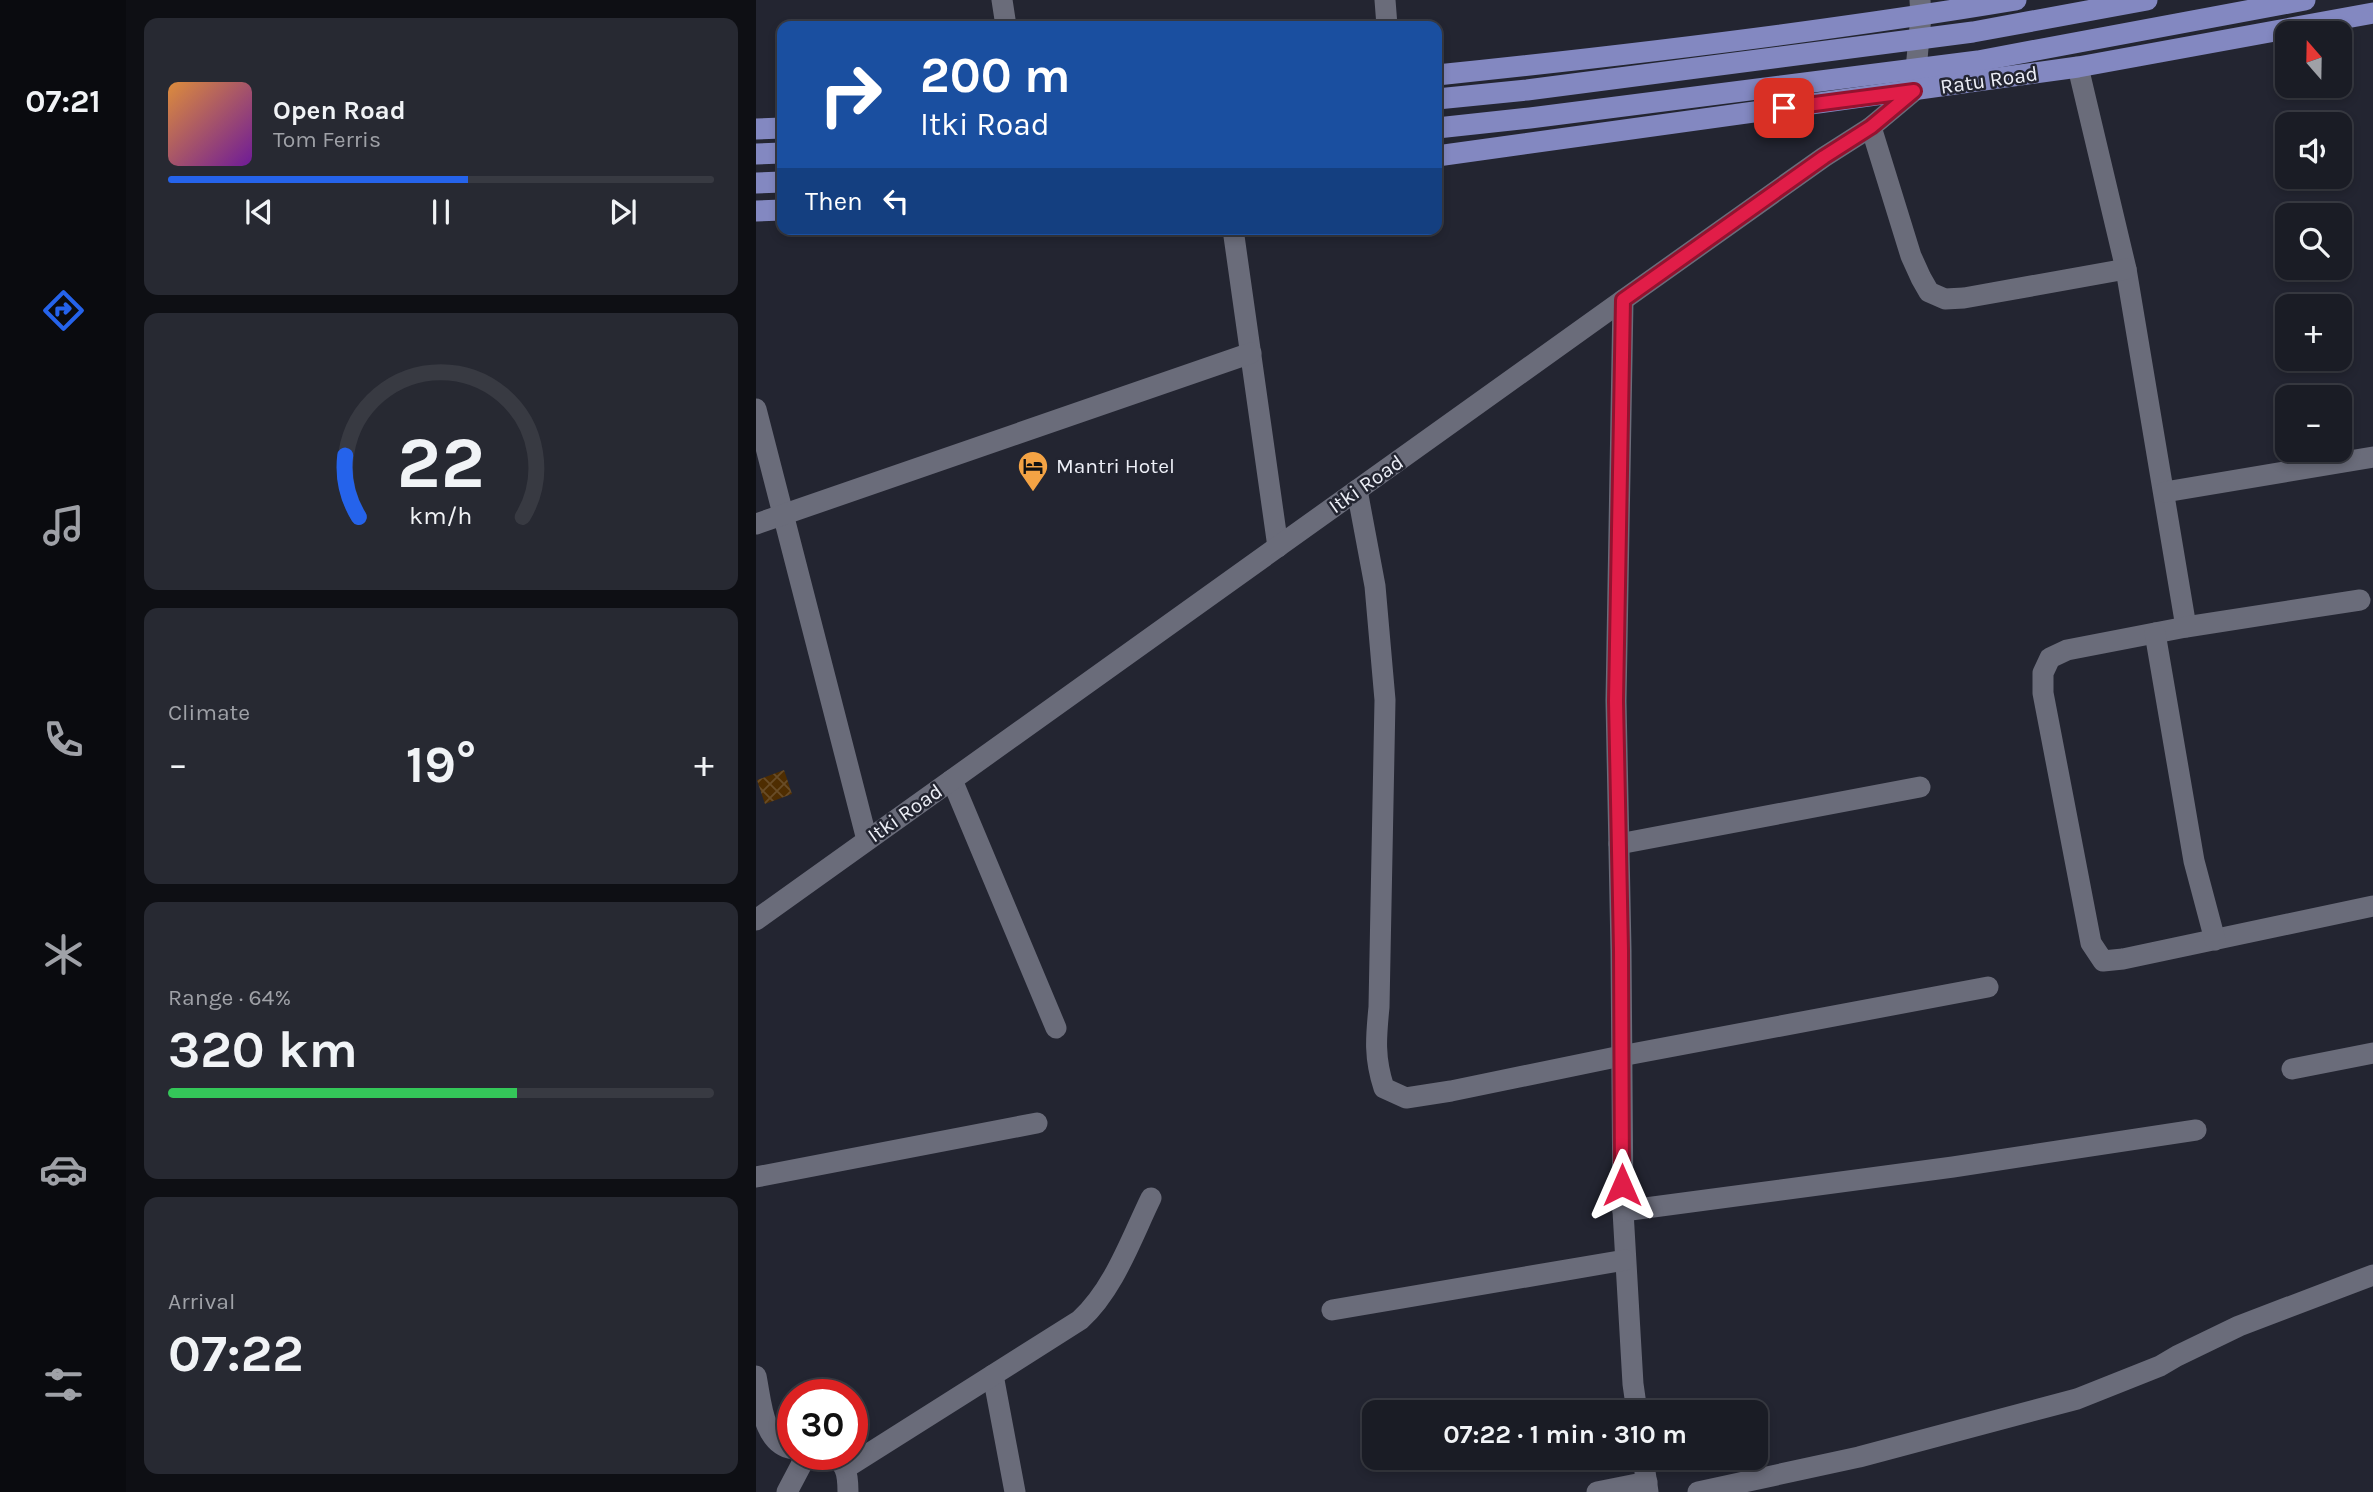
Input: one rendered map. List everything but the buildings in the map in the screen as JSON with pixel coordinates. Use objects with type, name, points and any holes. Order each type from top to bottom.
[{"type":"main road","points":[[1442,74],[1635,55],[1920,8],[2016,0]]},
{"type":"main road","points":[[1442,98],[1527,90],[1973,32],[2147,0]]},
{"type":"main road","points":[[1442,127],[1978,61],[2305,0]]},
{"type":"main road","name":"Ratu Road","points":[[1442,155],[2078,67],[2373,13]]},
{"type":"main road","points":[[756,129],[777,128]]},
{"type":"main road","points":[[756,154],[777,153]]},
{"type":"main road","points":[[756,183],[777,182]]},
{"type":"main road","points":[[756,211],[777,210]]},
{"type":"street","points":[[1002,0],[1005,21]]},
{"type":"street","points":[[1385,0],[1387,21]]},
{"type":"street","points":[[1914,91],[1920,8]]},
{"type":"street","points":[[2078,67],[2126,269],[2186,627]]},
{"type":"street","name":"Itki Road","points":[[756,920],[1824,157],[1871,127],[1914,91]]},
{"type":"street","points":[[1871,127],[1911,256],[1928,292],[1945,299],[1964,298],[2126,269]]},
{"type":"street","points":[[1234,235],[1278,547]]},
{"type":"street","points":[[1623,300],[1616,701],[1623,1211],[1635,1400]]},
{"type":"street","points":[[756,524],[1251,353]]},
{"type":"street","points":[[756,410],[867,840]]},
{"type":"street","points":[[2165,492],[2373,457]]},
{"type":"street","points":[[1357,490],[1374,586],[1385,700],[1379,1007],[1375,1040],[1377,1067],[1384,1088],[1406,1098],[1451,1091],[1988,987]]},
{"type":"street","points":[[2360,600],[2186,627],[2067,650],[2050,658],[2043,673],[2043,694],[2091,943],[2103,961],[2373,906]]},
{"type":"street","points":[[2155,633],[2194,860],[2215,940]]},
{"type":"street","points":[[952,780],[1056,1028]]},
{"type":"street","points":[[1619,844],[1920,786]]},
{"type":"street","points":[[2292,1069],[2373,1053]]},
{"type":"street","points":[[756,1177],[1037,1123]]},
{"type":"street","points":[[1623,1211],[1953,1167],[2196,1130]]},
{"type":"street","points":[[868,1454],[1080,1320],[1093,1308],[1109,1283],[1151,1198]]},
{"type":"street","points":[[1332,1310],[1625,1260]]},
{"type":"street","points":[[1698,1492],[1859,1457],[2077,1399],[2160,1366],[2239,1326],[2373,1275]]},
{"type":"street","points":[[993,1375],[1016,1492]]},
{"type":"street","points":[[756,1376],[767,1427],[777,1440]]},
{"type":"street","points":[[788,1492],[799,1470]]},
{"type":"street","points":[[846,1470],[848,1492]]},
{"type":"street","points":[[1597,1492],[1648,1487]]},
{"type":"place","name":"Mantri Hotel","points":[[1033,493]]},
{"type":"route","points":[[1622,1185],[1616,701],[1623,300],[1824,157],[1871,127],[1914,91],[1784,108]]}]
